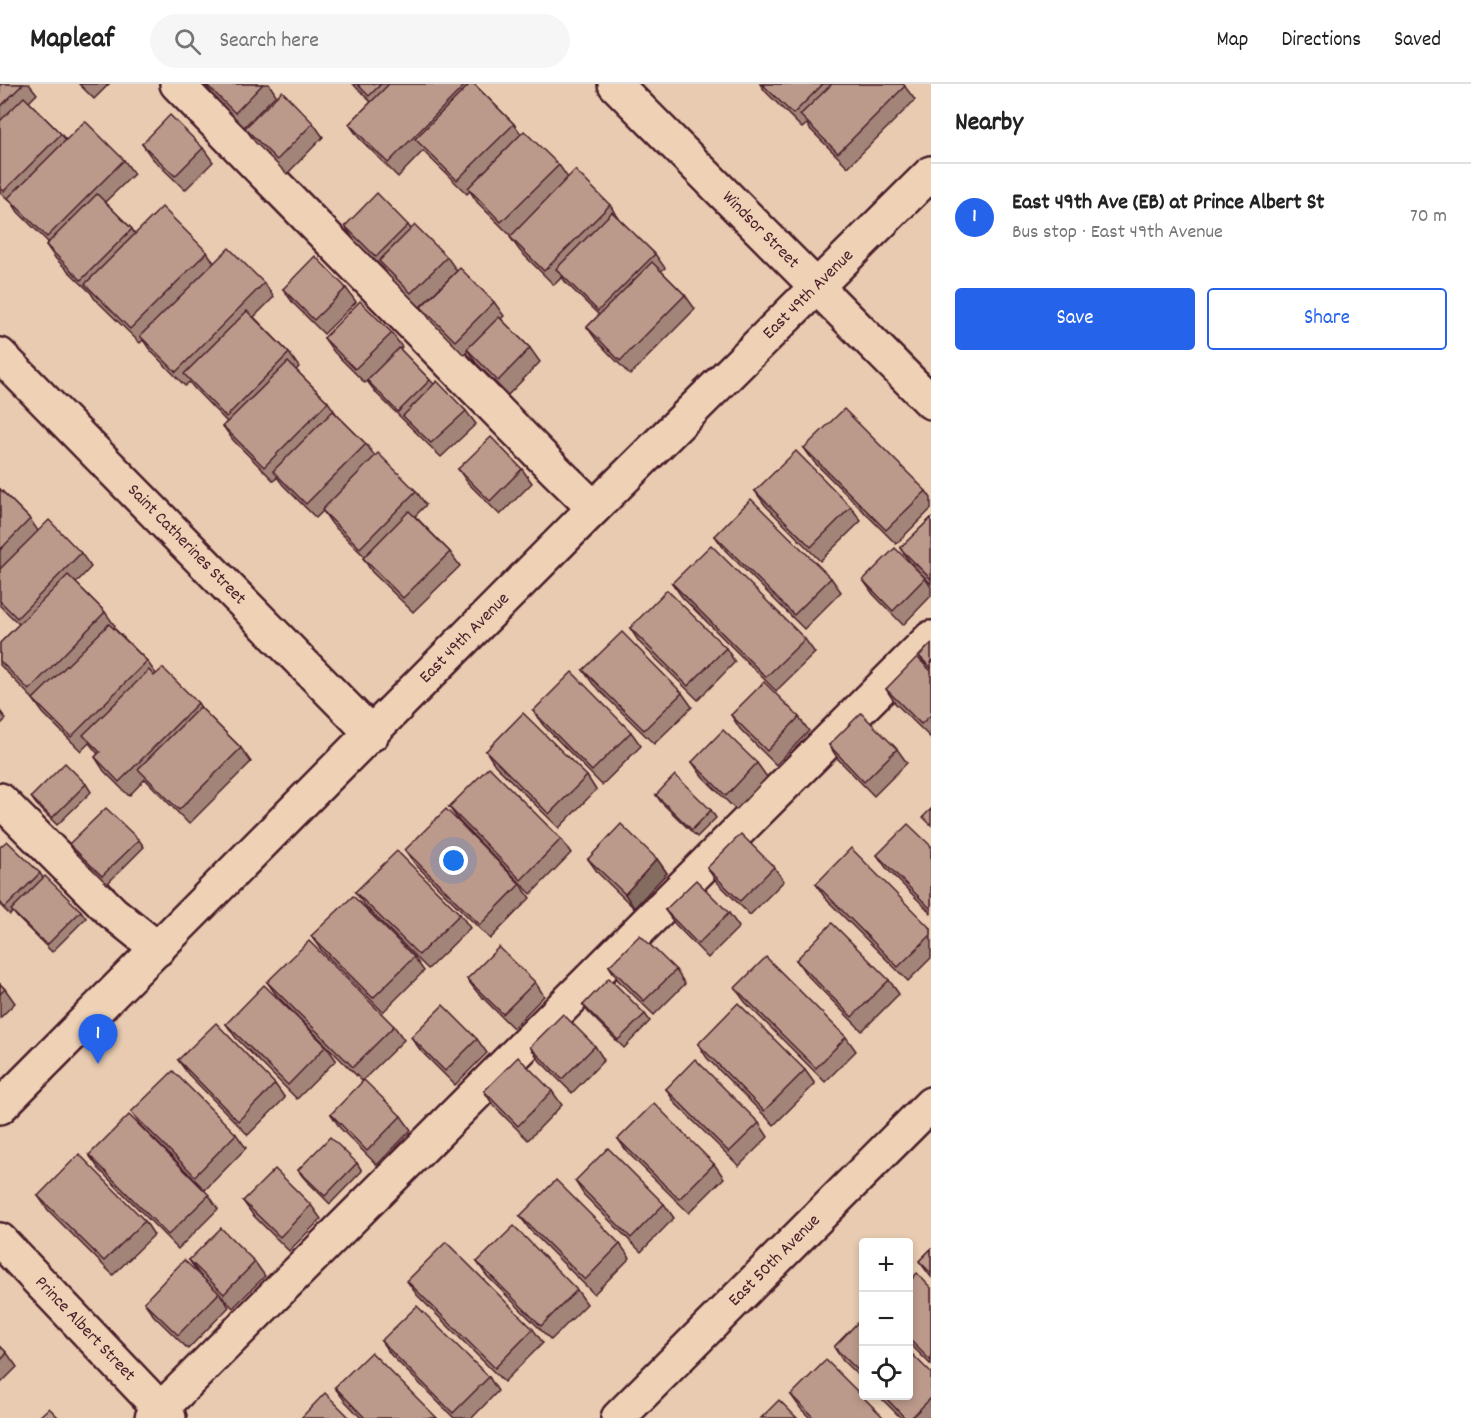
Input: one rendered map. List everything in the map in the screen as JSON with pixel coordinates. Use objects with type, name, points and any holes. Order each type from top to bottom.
[{"type":"street","points":[[177,84],[594,508]]},
{"type":"street","name":"Windsor Street","points":[[615,84],[931,402]]},
{"type":"street","name":"East 49th Avenue","points":[[0,1107],[594,508],[931,173]]},
{"type":"street","name":"Saint Catherines Street","points":[[0,355],[372,734]]},
{"type":"street","points":[[160,1415],[931,638]]},
{"type":"street","points":[[0,800],[112,912],[158,949]]},
{"type":"street","name":"East 50th Avenue","points":[[618,1418],[931,1104]]},
{"type":"street","name":"Prince Albert Street","points":[[0,1240],[160,1415]]},
{"type":"building","points":[[0,84],[23,84],[0,107]]},
{"type":"building","points":[[206,84],[263,84],[235,113]]},
{"type":"building","points":[[357,84],[381,84],[369,96]]},
{"type":"building","points":[[389,84],[466,84],[388,163],[349,124]]},
{"type":"building","points":[[470,84],[474,84],[514,124],[457,180],[415,139]]},
{"type":"building","points":[[762,84],[823,84],[793,114]]},
{"type":"building","points":[[832,84],[903,84],[905,86],[838,153],[800,115]]},
{"type":"building","points":[[282,91],[313,123],[277,160],[245,128]]},
{"type":"building","points":[[24,97],[61,134],[4,191],[0,188],[0,121]]},
{"type":"building","points":[[170,115],[203,148],[175,176],[142,144]]},
{"type":"building","points":[[85,121],[124,160],[47,237],[8,198]]},
{"type":"building","points":[[524,131],[559,165],[501,222],[468,188]]},
{"type":"building","points":[[575,170],[610,205],[544,271],[510,237]]},
{"type":"building","points":[[377,193],[408,225],[376,257],[345,226]]},
{"type":"building","points":[[97,194],[132,229],[81,280],[46,245]]},
{"type":"building","points":[[162,207],[207,252],[130,329],[85,284]]},
{"type":"building","points":[[612,212],[655,254],[598,311],[556,269]]},
{"type":"building","points":[[415,225],[447,257],[411,293],[379,261]]},
{"type":"building","points":[[229,248],[264,283],[176,372],[140,336]]},
{"type":"building","points":[[315,256],[346,288],[314,320],[283,289]]},
{"type":"building","points":[[652,262],[685,295],[620,361],[587,327]]},
{"type":"building","points":[[460,268],[494,302],[455,341],[421,307]]},
{"type":"building","points":[[360,301],[392,333],[355,369],[324,338]]},
{"type":"building","points":[[247,311],[289,353],[226,417],[184,374]]},
{"type":"building","points":[[499,317],[530,348],[498,381],[467,349]]},
{"type":"building","points":[[399,348],[430,380],[398,412],[367,380]]},
{"type":"building","points":[[288,362],[328,402],[264,467],[223,426]]},
{"type":"building","points":[[437,381],[466,411],[431,443],[403,416]]},
{"type":"building","points":[[844,409],[926,491],[886,530],[804,448]]},
{"type":"building","points":[[333,411],[366,444],[306,504],[273,471]]},
{"type":"building","points":[[491,437],[522,469],[490,501],[458,469]]},
{"type":"building","points":[[796,451],[851,507],[811,547],[755,491]]},
{"type":"building","points":[[378,453],[416,491],[360,548],[322,510]]},
{"type":"building","points":[[0,489],[30,519],[0,550]]},
{"type":"building","points":[[751,499],[831,578],[794,615],[715,536]]},
{"type":"building","points":[[409,511],[450,552],[403,598],[363,558]]},
{"type":"building","points":[[931,518],[931,579],[900,548]]},
{"type":"building","points":[[49,520],[81,553],[17,618],[0,601],[0,569]]},
{"type":"building","points":[[711,545],[805,639],[766,677],[672,583]]},
{"type":"building","points":[[895,548],[925,578],[893,611],[863,580]]},
{"type":"building","points":[[68,575],[105,612],[29,690],[0,661],[0,643]]},
{"type":"building","points":[[667,590],[726,648],[688,686],[630,628]]},
{"type":"building","points":[[109,624],[147,661],[71,737],[33,699]]},
{"type":"building","points":[[622,632],[682,693],[644,730],[583,670]]},
{"type":"building","points":[[931,644],[931,668],[919,656]]},
{"type":"building","points":[[917,657],[931,671],[931,715],[921,724],[886,689]]},
{"type":"building","points":[[163,668],[198,703],[119,782],[95,757],[100,752],[83,735],[149,670],[154,676]]},
{"type":"building","points":[[572,672],[631,732],[592,771],[533,711]]},
{"type":"building","points":[[764,682],[799,717],[767,751],[731,715]]},
{"type":"building","points":[[200,707],[241,748],[179,810],[138,769]]},
{"type":"building","points":[[523,713],[587,776],[549,814],[486,751]]},
{"type":"building","points":[[861,713],[897,749],[864,782],[829,745]]},
{"type":"building","points":[[723,730],[757,763],[726,796],[692,762]]},
{"type":"building","points":[[65,763],[86,784],[52,818],[31,797]]},
{"type":"building","points":[[489,767],[561,839],[521,880],[449,807]]},
{"type":"building","points":[[675,775],[711,810],[692,830],[656,795]]},
{"type":"building","points":[[106,808],[139,840],[102,876],[69,844]]},
{"type":"building","points":[[446,809],[520,884],[480,925],[405,850]]},
{"type":"building","points":[[931,809],[931,825],[923,817]]},
{"type":"building","points":[[621,824],[657,859],[625,894],[588,859]]},
{"type":"building","points":[[908,824],[931,846],[931,909],[877,855]]},
{"type":"building","points":[[741,834],[774,867],[740,901],[707,868]]},
{"type":"building","points":[[7,841],[40,873],[5,908],[0,902],[0,847]]},
{"type":"building","points":[[851,848],[931,929],[931,935],[898,967],[816,884]]},
{"type":"building","points":[[397,851],[460,914],[419,955],[355,892]]},
{"type":"building","points":[[45,876],[81,911],[47,945],[11,910]]},
{"type":"building","points":[[696,880],[729,913],[698,944],[665,910]]},
{"type":"building","points":[[353,896],[414,957],[373,998],[311,936]]},
{"type":"building","points":[[832,923],[889,980],[852,1017],[796,960]]},
{"type":"building","points":[[640,935],[676,970],[644,1001],[609,966]]},
{"type":"building","points":[[309,941],[394,1026],[353,1067],[267,982]]},
{"type":"building","points":[[499,947],[535,982],[503,1014],[467,979]]},
{"type":"building","points":[[766,957],[846,1037],[816,1068],[735,988]]},
{"type":"building","points":[[609,978],[645,1014],[618,1040],[583,1005]]},
{"type":"building","points":[[0,984],[5,989],[0,994]]},
{"type":"building","points":[[264,985],[326,1046],[288,1085],[226,1024]]},
{"type":"building","points":[[738,1003],[805,1070],[764,1111],[698,1044]]},
{"type":"building","points":[[443,1005],[477,1039],[445,1071],[411,1037]]},
{"type":"building","points":[[563,1014],[595,1046],[562,1079],[530,1047]]},
{"type":"building","points":[[216,1023],[275,1084],[238,1121],[178,1060]]},
{"type":"building","points":[[518,1057],[552,1091],[518,1126],[484,1091]]},
{"type":"building","points":[[695,1059],[759,1123],[729,1152],[666,1089]]},
{"type":"building","points":[[173,1071],[236,1134],[195,1176],[131,1112]]},
{"type":"building","points":[[364,1080],[401,1116],[367,1151],[331,1114]]},
{"type":"building","points":[[654,1103],[714,1164],[679,1199],[618,1139]]},
{"type":"building","points":[[129,1115],[209,1195],[168,1235],[89,1155]]},
{"type":"building","points":[[330,1137],[357,1163],[325,1196],[298,1170]]},
{"type":"building","points":[[608,1148],[664,1204],[631,1238],[575,1181]]},
{"type":"building","points":[[79,1154],[145,1221],[104,1261],[38,1196]]},
{"type":"building","points":[[275,1169],[311,1205],[280,1237],[243,1201]]},
{"type":"building","points":[[556,1180],[620,1244],[585,1280],[520,1216]]},
{"type":"building","points":[[514,1226],[577,1290],[541,1326],[477,1262]]},
{"type":"building","points":[[221,1228],[255,1262],[224,1294],[189,1260]]},
{"type":"building","points":[[446,1242],[533,1329],[495,1368],[407,1281]]},
{"type":"building","points":[[931,1249],[931,1273],[919,1261]]},
{"type":"building","points":[[184,1260],[219,1293],[178,1335],[144,1302]]},
{"type":"building","points":[[917,1273],[931,1288],[931,1361],[913,1343],[913,1278]]},
{"type":"building","points":[[417,1306],[489,1377],[453,1413],[381,1341]]},
{"type":"building","points":[[859,1321],[859,1371],[834,1347]]},
{"type":"building","points":[[0,1346],[7,1353],[0,1361]]},
{"type":"building","points":[[371,1352],[437,1418],[365,1418],[335,1387]]},
{"type":"building","points":[[913,1355],[931,1373],[931,1398],[911,1418],[905,1418],[888,1400],[913,1400]]},
{"type":"building","points":[[826,1360],[859,1393],[859,1400],[866,1400],[884,1418],[814,1418],[791,1395]]},
{"type":"building","points":[[325,1393],[350,1418],[301,1418]]},
{"type":"building","points":[[779,1400],[797,1418],[761,1418]]},
{"type":"building","points":[[49,1408],[59,1418],[38,1418]]},
{"type":"place","name":"East 49th Ave (EB) at Prince Albert St","points":[[98,1064]]}]
